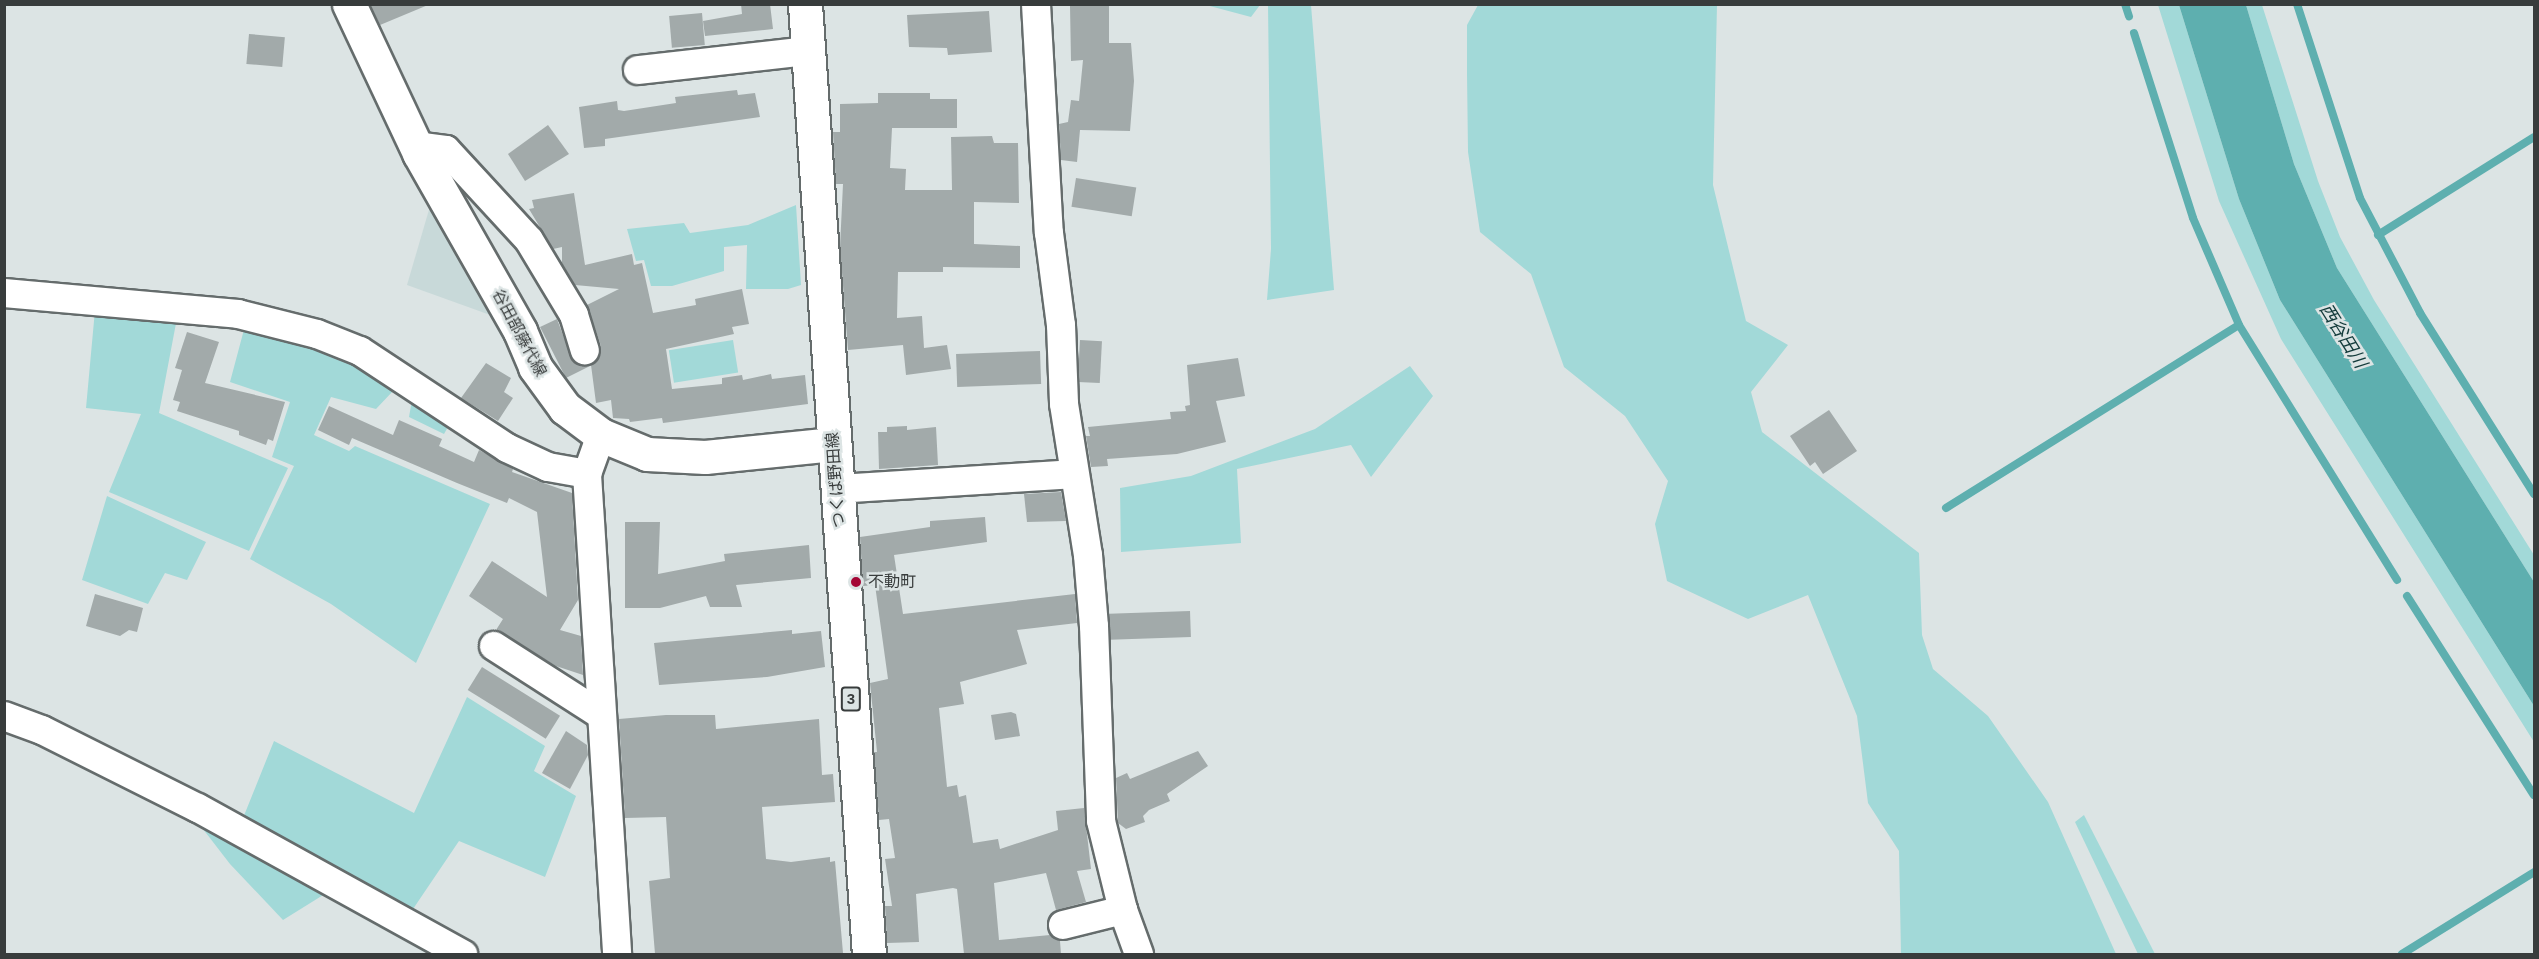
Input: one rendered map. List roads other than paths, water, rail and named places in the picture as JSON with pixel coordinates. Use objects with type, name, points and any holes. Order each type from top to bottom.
[{"type":"main road","name":"谷田部藤代線","points":[[348,4],[415,146],[550,389],[565,408],[601,435],[647,454],[675,458],[833,444]]},
{"type":"main road","name":"つくば野田線","points":[[805,4],[869,954]]},
{"type":"street","points":[[1036,4],[1049,233],[1074,474],[1088,555],[1094,626],[1101,821],[1122,910],[1139,954]]},
{"type":"street","points":[[638,69],[808,51]]},
{"type":"street","points":[[415,146],[446,150],[529,240],[574,315],[585,350]]},
{"type":"street","points":[[4,293],[238,314],[317,334],[360,351],[507,448],[548,467],[587,474]]},
{"type":"street","points":[[601,435],[587,474],[600,714],[617,954]]},
{"type":"street","points":[[837,489],[1074,474]]},
{"type":"street","points":[[494,646],[600,714]]},
{"type":"street","points":[[4,716],[42,730],[198,808],[463,954]]},
{"type":"street","points":[[1063,925],[1122,910]]},
{"type":"water","name":"西谷田川","points":[[2179,5],[2246,5],[2294,164],[2337,268],[2534,582],[2534,706],[2280,300],[2239,199]]},
{"type":"waterway","points":[[2125,4],[2129,16]]},
{"type":"waterway","points":[[2297,4],[2360,198],[2420,313],[2534,494]]},
{"type":"waterway","points":[[2134,33],[2193,218],[2239,325],[2397,580]]},
{"type":"waterway","points":[[2378,235],[2534,137]]},
{"type":"waterway","points":[[1946,508],[2239,325]]},
{"type":"waterway","points":[[2407,596],[2534,795]]},
{"type":"waterway","points":[[2402,954],[2534,872]]},
{"type":"place","name":"不動町","points":[[856,582]]}]
